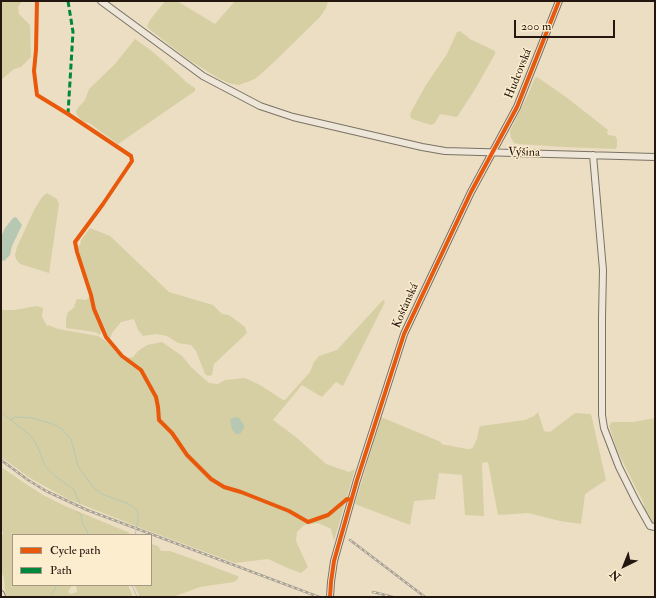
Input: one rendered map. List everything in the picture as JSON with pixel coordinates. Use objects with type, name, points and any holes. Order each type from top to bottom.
[{"type":"street","name":"Výšina","points":[[101,1],[198,73],[260,106],[322,125],[425,148],[454,151],[655,157]]},
{"type":"street","name":"Hudcovská","points":[[492,152],[520,102],[559,1]]},
{"type":"street","name":"Košťanská","points":[[330,597],[330,582],[336,555],[358,477],[406,328],[492,152]]},
{"type":"street","points":[[593,155],[603,270],[602,415],[604,428],[619,468],[636,501],[650,526],[655,527]]},
{"type":"shaded area","points":[[1,1],[22,1],[18,7],[19,14],[30,25],[31,57],[21,67],[14,69],[1,80]]},
{"type":"shaded area","points":[[165,1],[177,1],[215,24],[235,1],[328,2],[320,17],[272,64],[255,79],[239,85],[228,83],[218,78],[189,60],[149,29],[147,26],[150,20]]},
{"type":"shaded area","points":[[460,31],[470,39],[495,51],[495,54],[457,117],[440,114],[435,123],[431,125],[412,119],[410,116],[411,112],[426,85],[447,54],[457,32]]},
{"type":"shaded area","points":[[135,39],[153,52],[186,82],[195,88],[195,91],[118,144],[89,123],[82,121],[76,112],[85,100],[89,89],[115,64]]},
{"type":"shaded area","points":[[537,77],[566,97],[608,130],[608,135],[615,136],[617,139],[616,149],[514,143],[511,138],[510,131],[535,78]]},
{"type":"shaded area","points":[[47,193],[57,199],[59,204],[49,273],[20,264],[15,255],[17,247],[34,210],[42,197]]},
{"type":"shaded area","points":[[16,217],[22,225],[12,246],[10,255],[4,261],[1,260],[1,237],[5,228],[13,218]]},
{"type":"shaded area","points":[[90,228],[110,236],[169,292],[213,305],[222,314],[229,315],[245,327],[247,333],[214,364],[212,375],[208,376],[205,374],[196,351],[191,345],[178,343],[167,336],[157,334],[143,336],[138,330],[134,319],[121,322],[112,333],[110,339],[101,332],[100,335],[95,332],[66,328],[66,318],[68,312],[75,307],[74,306],[77,299],[86,300],[92,294],[77,246],[80,245],[81,240]]},
{"type":"shaded area","points":[[383,300],[385,302],[343,386],[336,382],[322,397],[302,385],[273,420],[297,438],[326,464],[349,472],[355,469],[334,541],[331,529],[318,523],[304,525],[297,532],[296,541],[308,567],[301,573],[268,559],[235,563],[141,528],[68,499],[30,478],[1,457],[1,310],[14,310],[37,306],[43,308],[42,317],[47,326],[98,336],[107,342],[116,352],[127,358],[133,357],[138,351],[147,345],[162,342],[182,356],[192,368],[209,383],[218,384],[225,380],[245,378],[285,400],[310,372],[314,362],[319,356],[337,350]]},
{"type":"shaded area","points":[[538,412],[544,431],[550,432],[575,413],[591,414],[606,480],[585,494],[581,524],[560,521],[528,513],[498,515],[488,462],[482,463],[484,516],[465,515],[462,475],[439,473],[435,499],[414,501],[410,525],[355,504],[381,417],[441,442],[441,444],[471,449],[477,439],[479,428],[481,426],[525,420],[534,416]]},
{"type":"shaded area","points":[[236,417],[239,418],[244,425],[244,428],[240,434],[236,434],[232,430],[230,419]]},
{"type":"shaded area","points":[[655,418],[655,524],[648,520],[644,510],[644,504],[617,450],[609,426],[612,422],[633,422]]},
{"type":"shaded area","points":[[1,467],[43,495],[65,506],[130,533],[12,534],[12,586],[71,586],[68,592],[71,594],[77,592],[76,586],[128,586],[133,597],[7,597],[4,578],[1,571],[1,533],[3,535],[3,532],[1,530]]},
{"type":"shaded area","points":[[152,544],[158,546],[161,551],[170,551],[238,576],[238,579],[234,582],[200,587],[173,597],[140,597],[134,586],[152,586]]},
{"type":"waterway","points":[[1,412],[32,437],[45,466],[55,476],[74,490],[80,504]]},
{"type":"waterway","points":[[10,420],[15,417],[33,418],[62,429],[71,439],[78,466],[93,487],[102,494],[129,504],[138,511],[138,521],[135,534]]},
{"type":"waterway","points":[[77,512],[81,515],[82,522],[88,534]]},
{"type":"waterway","points":[[50,597],[56,586]]},
{"type":"waterway","points":[[132,586],[137,597]]},
{"type":"railway","points":[[1,460],[46,491],[87,510],[151,534]]},
{"type":"railway","points":[[152,534],[319,597]]},
{"type":"railway","points":[[350,540],[425,597]]},
{"type":"railway","points":[[373,592],[393,597]]},
{"type":"marked path","points":[[68,1],[73,32],[68,114]]},
{"type":"cycle path","points":[[37,1],[34,71],[37,95],[131,156],[132,161],[75,242],[94,309],[106,337],[122,356],[141,370],[156,397],[159,420],[172,433],[187,455],[211,479],[224,487],[289,511],[308,522],[328,515],[347,499],[351,500]]},
{"type":"cycle path","points":[[330,597],[334,561],[357,480],[404,334],[471,192],[517,107],[559,1]]}]
